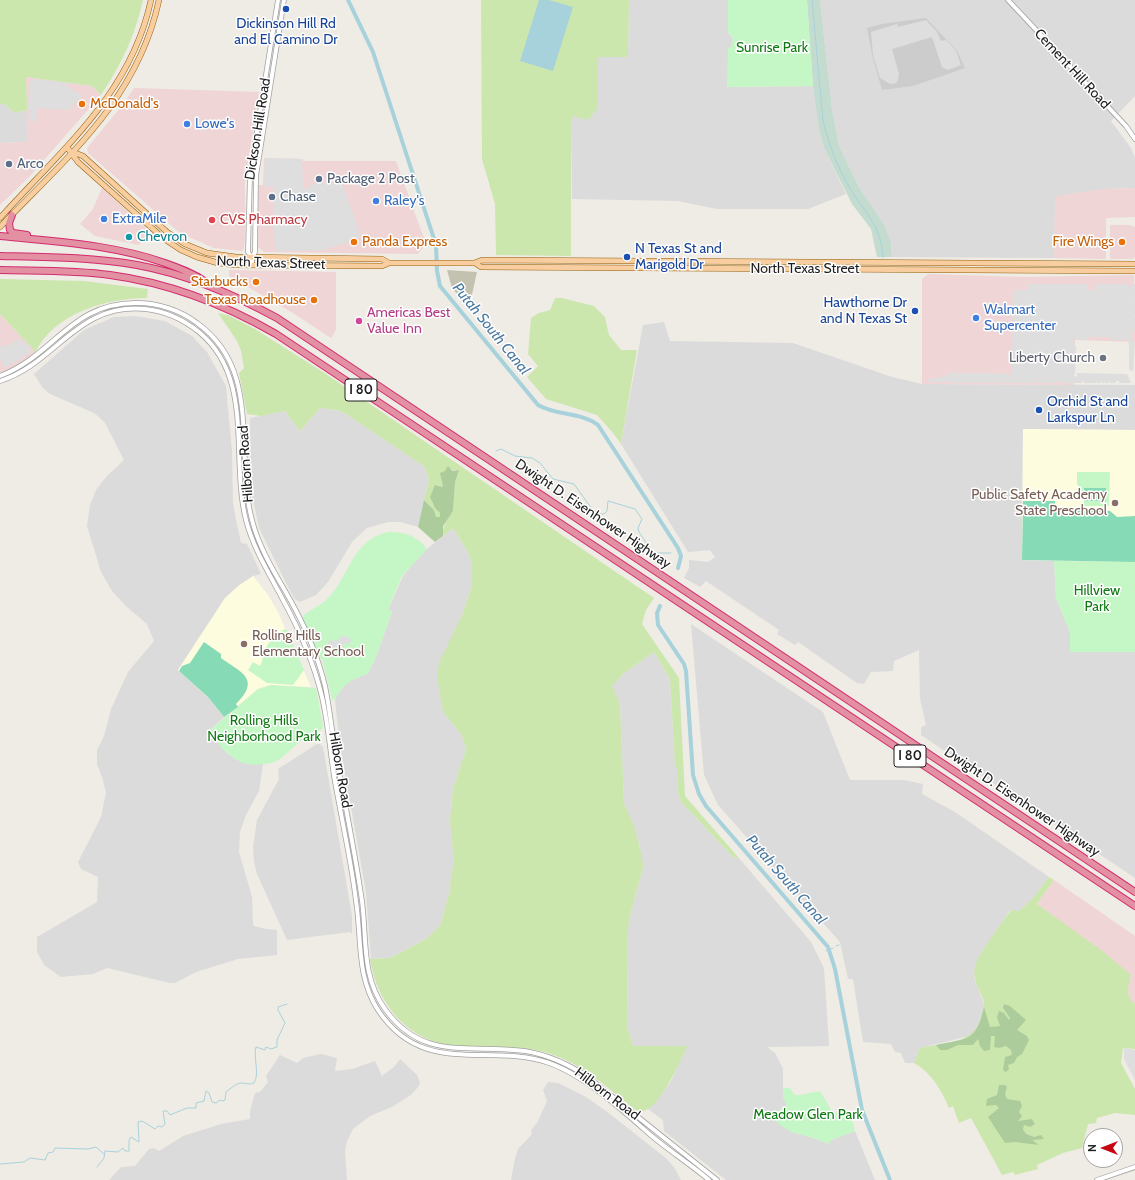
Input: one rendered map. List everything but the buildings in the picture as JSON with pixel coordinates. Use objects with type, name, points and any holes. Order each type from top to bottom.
[{"type":"highway","points":[[12,215],[9,227],[13,233],[70,243]]},
{"type":"highway","points":[[0,236],[91,244],[138,254],[197,276],[212,287]]},
{"type":"highway","name":"Dwight D. Eisenhower Highway","points":[[0,256],[65,257],[110,261],[161,270],[212,287],[241,299],[277,318],[1135,892]]},
{"type":"highway","name":"Dwight D. Eisenhower Highway","points":[[0,270],[89,272],[138,279],[191,294],[250,319],[276,334],[1135,906]]},
{"type":"main road","points":[[0,218],[100,109],[120,80],[137,46],[151,0]]},
{"type":"main road","points":[[0,227],[103,118],[127,84],[145,48],[159,0]]},
{"type":"main road","name":"North Texas Street","points":[[67,146],[78,162],[174,246],[188,254],[211,262],[230,265],[382,266],[389,263],[475,263],[482,260],[1135,264]]},
{"type":"main road","name":"North Texas Street","points":[[72,152],[83,156],[167,232],[185,244],[219,256],[252,258],[382,259],[389,263]]},
{"type":"main road","name":"North Texas Street","points":[[475,263],[482,267],[1135,271]]},
{"type":"street","name":"Dickson Hill Road","points":[[252,258],[248,252],[250,174],[278,0]]},
{"type":"street","name":"Dickson Hill Road","points":[[252,265],[252,258],[255,252],[256,176],[284,0]]},
{"type":"street","name":"Cement Hill Road","points":[[1008,0],[1126,126],[1135,139]]},
{"type":"street","name":"Hilborn Road","points":[[0,376],[31,360],[80,318],[103,308],[120,304],[146,303],[174,310],[199,324],[215,338],[230,360],[240,392],[246,492],[253,523],[269,562],[306,634],[322,676],[362,905],[366,962],[379,1000],[391,1016],[406,1030],[435,1045],[460,1049],[522,1050],[547,1056],[569,1065],[594,1082],[718,1180]]},
{"type":"street","name":"Hilborn Road","points":[[0,381],[14,376],[35,365],[82,324],[104,314],[117,311],[146,309],[168,315],[190,326],[209,342],[224,363],[234,393],[241,493],[247,525],[260,557],[304,642],[322,695],[357,906],[362,971],[367,990],[377,1009],[391,1026],[403,1036],[414,1043],[433,1051],[459,1056],[521,1057],[546,1062],[566,1070],[614,1104],[710,1180]]},
{"type":"street","points":[[1097,1180],[1135,1167]]},
{"type":"shaded area","points":[[629,0],[728,0],[728,33],[734,41],[731,48],[727,87],[813,86],[824,148],[846,194],[808,209],[717,209],[678,201],[572,199],[571,125],[573,116],[598,57],[628,57]]},
{"type":"shaded area","points":[[820,0],[1135,0],[1135,96],[1111,121],[1131,148],[1135,158],[1135,188],[1104,189],[1055,216],[1054,258],[892,257],[891,243],[860,189],[839,146],[832,109]]},
{"type":"shaded area","points":[[926,18],[957,51],[965,68],[913,86],[882,90],[872,55],[867,28],[881,24]]},
{"type":"shaded area","points":[[926,20],[937,32],[941,41],[946,40],[956,51],[961,65],[948,70],[942,67],[932,37],[892,49],[899,74],[898,80],[896,83],[890,84],[880,78],[873,55],[871,32],[897,24],[898,27]]},
{"type":"shaded area","points":[[26,77],[92,86],[101,95],[29,177],[0,205],[0,143],[27,142]]},
{"type":"shaded area","points":[[33,79],[67,83],[67,86],[82,96],[69,110],[38,108],[36,121],[29,121],[30,109],[28,109],[30,82],[32,82]]},
{"type":"shaded area","points":[[134,88],[259,92],[245,181],[245,236],[244,248],[242,251],[214,248],[180,233],[88,153],[87,148],[121,107]]},
{"type":"shaded area","points":[[0,104],[4,104],[15,113],[27,110],[27,142],[0,143]]},
{"type":"shaded area","points":[[264,158],[303,159],[303,161],[396,161],[426,244],[418,254],[264,252],[258,247],[257,185],[263,185]]},
{"type":"shaded area","points":[[265,158],[302,159],[303,190],[316,183],[342,183],[361,237],[324,250],[276,251],[273,220],[274,187],[264,186]]},
{"type":"shaded area","points":[[102,188],[147,229],[147,236],[139,245],[95,236],[80,224],[93,209]]},
{"type":"shaded area","points":[[1135,188],[1135,217],[1106,218],[1106,259],[1054,258],[1055,196],[1104,189]]},
{"type":"shaded area","points":[[1110,225],[1130,225],[1135,227],[1135,257],[1133,259],[1110,259]]},
{"type":"shaded area","points":[[229,270],[336,272],[336,330],[331,338],[293,313],[229,276]]},
{"type":"shaded area","points":[[447,270],[477,272],[469,308],[452,288]]},
{"type":"shaded area","points":[[928,274],[1023,277],[1134,275],[1135,342],[1075,340],[1074,385],[922,384],[922,279]]},
{"type":"shaded area","points":[[1028,284],[1088,284],[1088,290],[1095,290],[1095,284],[1127,284],[1127,291],[1129,286],[1135,284],[1135,299],[1133,299],[1135,300],[1135,315],[1132,316],[1135,317],[1135,332],[1132,332],[1132,341],[1135,343],[1133,372],[1129,369],[1129,344],[1124,337],[1124,340],[1110,340],[1110,337],[1088,337],[1088,340],[1075,340],[1074,337],[1072,338],[1076,347],[1074,376],[1077,377],[1077,373],[1127,374],[1131,383],[1119,383],[1119,381],[1116,381],[1116,383],[1110,383],[1110,381],[1108,383],[1102,383],[1102,381],[1100,383],[1084,383],[1083,381],[1081,383],[1061,383],[1061,381],[1058,381],[1058,383],[1038,383],[1038,380],[1035,380],[1035,383],[1020,383],[1020,380],[1018,383],[1003,383],[1003,380],[1001,383],[986,383],[985,380],[984,383],[969,383],[968,380],[967,383],[952,383],[951,380],[950,382],[928,382],[928,380],[947,376],[948,373],[959,373],[959,376],[960,373],[976,373],[976,376],[977,373],[993,373],[993,376],[995,373],[1010,374],[1010,376],[1012,376],[1013,290],[1027,290]]},
{"type":"shaded area","points":[[0,314],[35,353],[20,364],[0,373]]},
{"type":"shaded area","points":[[135,316],[165,321],[192,336],[207,352],[226,386],[232,452],[233,503],[237,525],[241,543],[247,544],[261,574],[253,576],[225,598],[178,670],[208,697],[224,717],[209,731],[223,749],[228,754],[249,764],[263,764],[259,791],[246,815],[240,832],[239,852],[252,897],[253,924],[254,926],[266,929],[277,930],[277,955],[238,959],[196,972],[175,983],[107,968],[93,974],[61,977],[44,965],[37,952],[37,937],[97,902],[98,877],[81,869],[78,862],[101,817],[106,793],[97,764],[97,750],[104,736],[111,709],[128,672],[154,641],[147,624],[127,607],[112,591],[101,572],[87,526],[90,505],[96,490],[106,477],[124,460],[105,423],[99,417],[94,413],[50,394],[42,387],[34,374],[84,330],[114,317]]},
{"type":"shaded area","points":[[664,322],[670,341],[793,343],[892,377],[922,384],[1135,385],[1135,430],[1023,429],[1022,560],[1054,561],[1056,598],[1070,632],[1070,652],[1135,652],[1135,878],[921,735],[921,727],[926,725],[920,699],[919,650],[894,661],[893,671],[871,672],[864,684],[857,683],[798,642],[795,645],[777,634],[779,630],[706,581],[700,587],[684,578],[689,568],[689,560],[708,562],[715,557],[710,550],[688,552],[621,444],[643,325]]},
{"type":"shaded area","points":[[19,339],[28,345],[31,352],[24,356],[22,354],[24,357],[13,363],[11,361],[12,364],[5,368],[0,359],[0,347],[3,345],[5,347]]},
{"type":"shaded area","points":[[320,408],[337,410],[346,414],[425,467],[429,480],[418,527],[401,522],[388,522],[367,528],[352,542],[328,582],[316,595],[300,602],[295,599],[289,589],[259,528],[252,494],[254,492],[251,473],[250,418],[285,411],[300,431]]},
{"type":"shaded area","points":[[1023,429],[1135,430],[1135,562],[1022,560]]},
{"type":"shaded area","points":[[453,528],[469,554],[473,575],[472,586],[462,615],[443,712],[461,734],[466,749],[453,789],[450,821],[454,863],[451,875],[450,890],[440,926],[426,939],[390,958],[371,959],[366,892],[340,745],[335,700],[341,687],[347,682],[368,673],[377,654],[392,612],[388,610],[403,576],[422,553]]},
{"type":"shaded area","name":"Rolling Hills Elementary School","points":[[253,576],[268,595],[278,612],[311,687],[271,685],[258,689],[224,717],[208,697],[178,670],[225,598],[238,586]]},
{"type":"shaded area","points":[[691,624],[823,712],[850,780],[904,780],[923,784],[922,794],[955,812],[1049,877],[1032,899],[1019,911],[1010,910],[979,958],[975,968],[974,978],[984,1007],[977,1030],[969,1036],[920,1048],[914,1063],[905,1063],[901,1053],[895,1052],[891,1044],[863,1042],[853,979],[848,979],[840,942],[718,805],[704,775]]},
{"type":"shaded area","points":[[343,635],[352,640],[348,645],[346,643],[343,645],[344,648],[339,651],[326,650],[329,640],[336,641]]},
{"type":"shaded area","points":[[654,652],[670,679],[675,767],[677,768],[678,793],[681,802],[735,859],[738,857],[811,942],[824,968],[829,1046],[767,1047],[775,1053],[783,1069],[783,1097],[787,1105],[771,1115],[792,1132],[829,1144],[831,1140],[855,1131],[875,1180],[726,1180],[664,1131],[663,1120],[648,1109],[670,1083],[687,1046],[633,1046],[627,1026],[628,929],[630,915],[643,868],[639,843],[624,803],[620,705],[611,686],[624,673]]},
{"type":"shaded area","points":[[317,744],[320,744],[323,747],[352,916],[352,934],[350,932],[287,940],[257,874],[254,862],[253,847],[257,820],[279,779],[278,769]]},
{"type":"shaded area","points":[[1054,880],[1135,936],[1135,1004],[1130,999],[1127,987],[1131,975],[1037,904]]},
{"type":"shaded area","points":[[1124,1048],[1135,1050],[1135,1080],[1124,1059]]},
{"type":"shaded area","points":[[321,1054],[337,1058],[335,1071],[352,1069],[375,1061],[382,1076],[394,1067],[400,1059],[417,1075],[420,1082],[419,1086],[411,1095],[392,1107],[370,1116],[353,1129],[347,1141],[345,1151],[347,1180],[109,1180],[121,1167],[135,1166],[149,1149],[154,1148],[159,1151],[183,1136],[221,1124],[250,1119],[250,1111],[255,1093],[260,1092],[268,1082],[266,1076],[280,1055],[297,1063],[303,1058]]},
{"type":"shaded area","points":[[548,1082],[558,1083],[586,1097],[606,1111],[667,1159],[674,1167],[681,1180],[511,1180],[518,1149],[532,1134],[531,1130],[537,1123],[547,1101],[543,1090]]},
{"type":"green space","points":[[0,0],[143,0],[136,26],[126,50],[115,73],[101,95],[92,86],[26,77],[27,110],[15,113],[4,104],[0,104]]},
{"type":"green space","points":[[481,0],[629,0],[628,57],[598,57],[598,108],[588,120],[573,116],[571,125],[571,256],[496,255],[495,204],[482,159]]},
{"type":"green space","name":"Sunrise Park","points":[[728,0],[807,0],[813,86],[727,87],[728,48],[731,47],[733,39],[732,35],[728,33]]},
{"type":"green space","points":[[807,0],[820,0],[832,109],[839,146],[860,189],[884,225],[891,243],[892,257],[877,257],[871,229],[852,204],[824,148],[819,128],[813,86]]},
{"type":"green space","points":[[0,279],[84,281],[148,289],[147,298],[115,301],[99,305],[83,310],[68,318],[44,339],[35,353],[0,314]]},
{"type":"green space","points":[[555,298],[562,298],[594,306],[605,317],[609,335],[621,350],[637,350],[621,444],[597,415],[546,399],[527,377],[538,366],[528,354],[531,318],[539,313],[550,310]]},
{"type":"green space","points":[[218,313],[230,316],[255,329],[326,374],[654,598],[646,610],[642,624],[679,678],[685,796],[738,857],[735,859],[681,802],[678,793],[677,768],[675,767],[670,679],[654,652],[624,673],[612,686],[620,705],[624,803],[634,826],[642,856],[643,868],[630,915],[628,929],[627,1026],[633,1046],[687,1046],[680,1063],[667,1086],[652,1106],[644,1111],[637,1111],[584,1070],[561,1058],[537,1050],[514,1048],[469,1048],[440,1044],[424,1038],[410,1029],[388,1006],[374,976],[370,959],[390,958],[426,939],[440,926],[450,890],[451,875],[454,863],[450,821],[453,789],[466,749],[461,734],[443,712],[437,677],[439,663],[462,615],[472,586],[472,564],[469,554],[453,528],[443,536],[442,534],[446,520],[453,511],[455,483],[459,470],[445,471],[442,477],[442,488],[438,485],[432,492],[431,495],[434,506],[440,513],[440,517],[436,517],[434,510],[424,500],[429,480],[425,467],[346,414],[337,410],[320,408],[300,431],[285,411],[261,416],[247,414],[239,373],[244,368],[241,351],[237,341]]},
{"type":"green space","points":[[448,466],[452,471],[459,470],[455,483],[453,511],[443,526],[443,536],[435,542],[418,527],[424,500],[434,510],[436,517],[440,517],[440,513],[435,508],[430,497],[435,485],[443,486],[440,473],[445,471]]},
{"type":"green space","points":[[1077,472],[1110,472],[1109,506],[1084,506],[1084,496],[1080,496],[1080,488],[1077,484]]},
{"type":"green space","points":[[1084,488],[1106,488],[1106,501],[1084,501]]},
{"type":"green space","points":[[1023,501],[1055,501],[1055,509],[1103,510],[1110,511],[1117,517],[1135,516],[1135,562],[1022,560]]},
{"type":"green space","points":[[388,532],[399,532],[410,535],[423,544],[427,549],[402,576],[388,609],[392,612],[368,674],[357,678],[344,686],[335,700],[332,699],[322,659],[318,655],[302,618],[307,612],[324,602],[335,590],[352,560],[366,543],[375,537]]},
{"type":"green space","name":"Hillview Park","points":[[1054,561],[1135,562],[1135,652],[1070,652],[1070,632],[1056,598]]},
{"type":"green space","points":[[286,629],[304,670],[293,685],[267,683],[248,670],[253,662],[260,666],[264,650],[279,632]]},
{"type":"green space","points":[[204,642],[221,654],[221,658],[242,673],[248,682],[247,688],[236,704],[238,707],[224,717],[208,697],[179,671],[182,666],[190,663]]},
{"type":"green space","name":"Rolling Hills Neighborhood Park","points":[[271,685],[316,688],[323,726],[322,729],[303,739],[280,759],[272,763],[255,765],[243,763],[235,759],[223,749],[209,731],[258,689]]},
{"type":"green space","points":[[1049,877],[1054,880],[1037,904],[1105,953],[1131,975],[1128,990],[1132,1001],[1135,1004],[1135,1049],[1123,1048],[1121,1063],[1135,1089],[1135,1115],[1115,1113],[1097,1118],[1096,1123],[1088,1124],[1087,1128],[1083,1128],[1082,1148],[1063,1153],[1037,1165],[1038,1169],[1015,1175],[1013,1172],[1002,1175],[971,1118],[959,1123],[953,1106],[949,1108],[935,1082],[926,1071],[914,1063],[920,1048],[957,1041],[972,1033],[978,1026],[984,1004],[974,976],[977,961],[1011,910],[1019,911],[1032,899]]},
{"type":"green space","points":[[1004,1004],[1010,1006],[1026,1020],[1017,1030],[1027,1036],[1029,1040],[1022,1054],[1017,1057],[1014,1063],[1008,1065],[1009,1069],[1006,1072],[1003,1070],[1005,1057],[1012,1055],[1011,1050],[1006,1046],[999,1048],[994,1047],[995,1036],[991,1036],[990,1050],[984,1051],[980,1046],[978,1039],[973,1045],[958,1045],[947,1050],[940,1050],[936,1045],[963,1039],[974,1033],[978,1027],[984,1007],[990,1027],[1000,1026],[997,1017],[999,1011],[1004,1013],[1009,1020],[1010,1018],[1003,1008]]},
{"type":"green space","points":[[999,1085],[1005,1085],[1007,1087],[1005,1094],[1007,1099],[1020,1101],[1022,1106],[1019,1112],[1022,1116],[1018,1121],[1032,1119],[1035,1124],[1030,1127],[1024,1125],[1023,1129],[1026,1134],[1034,1137],[1041,1135],[1044,1139],[1032,1140],[1039,1145],[1015,1142],[1005,1143],[988,1117],[999,1108],[996,1105],[986,1106],[987,1099],[997,1095]]},
{"type":"green space","name":"Meadow Glen Park","points":[[783,1088],[790,1088],[795,1095],[821,1092],[832,1112],[847,1114],[848,1118],[851,1116],[855,1131],[831,1140],[829,1144],[792,1132],[781,1126],[771,1116],[787,1105],[783,1097]]},
{"type":"water","points":[[539,0],[549,0],[573,7],[553,71],[520,61]]},
{"type":"waterway","name":"Putah South Canal","points":[[348,0],[373,52],[436,245],[437,271],[440,286],[538,405],[553,411],[584,418],[598,425],[678,548],[681,556],[678,568]]},
{"type":"waterway","points":[[812,0],[825,130],[834,157],[842,174],[876,229],[882,247],[883,258]]},
{"type":"waterway","points":[[496,451],[501,449],[515,456],[532,458],[540,463],[553,479],[574,484],[592,509],[600,514],[604,514],[607,511],[608,501],[635,509],[642,519],[638,528],[639,532],[651,550],[657,553],[671,553]]},
{"type":"waterway","name":"Putah South Canal","points":[[660,606],[657,613],[658,625],[684,664],[686,671],[693,775],[699,794],[706,806],[828,947],[835,969],[862,1110],[890,1180]]},
{"type":"waterway","name":"Putah South Canal","points":[[826,951],[833,948]]},
{"type":"waterway","points":[[97,1167],[104,1158],[105,1151],[118,1152],[123,1148],[125,1151],[129,1151],[129,1140],[131,1137],[139,1142],[138,1122],[142,1121],[155,1129],[158,1126],[162,1127],[165,1124],[163,1111],[167,1111],[170,1115],[187,1108],[196,1108],[196,1103],[204,1101],[206,1091],[209,1093],[212,1102],[216,1103],[220,1100],[223,1101],[225,1100],[226,1092],[235,1085],[241,1083],[254,1083],[256,1079],[256,1047],[265,1050],[266,1047],[271,1049],[277,1047],[277,1040],[285,1023],[278,1010],[278,1007],[287,1004]]},
{"type":"waterway","points":[[0,1164],[24,1162],[30,1158],[45,1160],[48,1153],[53,1152],[55,1148],[88,1149],[96,1147],[104,1154]]},
{"type":"place","name":"Dickinson Hill Rd and El Camino Dr","points":[[286,9]]},
{"type":"place","name":"McDonald's","points":[[82,104]]},
{"type":"place","name":"Lowe's","points":[[187,124]]},
{"type":"place","name":"Arco","points":[[9,164]]},
{"type":"place","name":"Package 2 Post","points":[[319,179]]},
{"type":"place","name":"Chase","points":[[272,197]]},
{"type":"place","name":"Raley's","points":[[376,201]]},
{"type":"place","name":"ExtraMile","points":[[104,219]]},
{"type":"place","name":"CVS Pharmacy","points":[[212,220]]},
{"type":"place","name":"Chevron","points":[[129,237]]},
{"type":"place","name":"Panda Express","points":[[354,242]]},
{"type":"place","name":"Fire Wings","points":[[1122,242]]},
{"type":"place","name":"N Texas St and Marigold Dr","points":[[627,257]]},
{"type":"place","name":"Starbucks","points":[[256,282]]},
{"type":"place","name":"Texas Roadhouse","points":[[314,300]]},
{"type":"place","name":"Hawthorne Dr and N Texas St","points":[[915,311]]},
{"type":"place","name":"Walmart Supercenter","points":[[976,318]]},
{"type":"place","name":"Americas Best Value Inn","points":[[359,321]]},
{"type":"place","name":"Liberty Church","points":[[1103,358]]},
{"type":"place","name":"Orchid St and Larkspur Ln","points":[[1039,410]]},
{"type":"place","name":"Public Safety Academy State Preschool","points":[[1115,503]]},
{"type":"place","name":"Rolling Hills Elementary School","points":[[244,644]]}]
